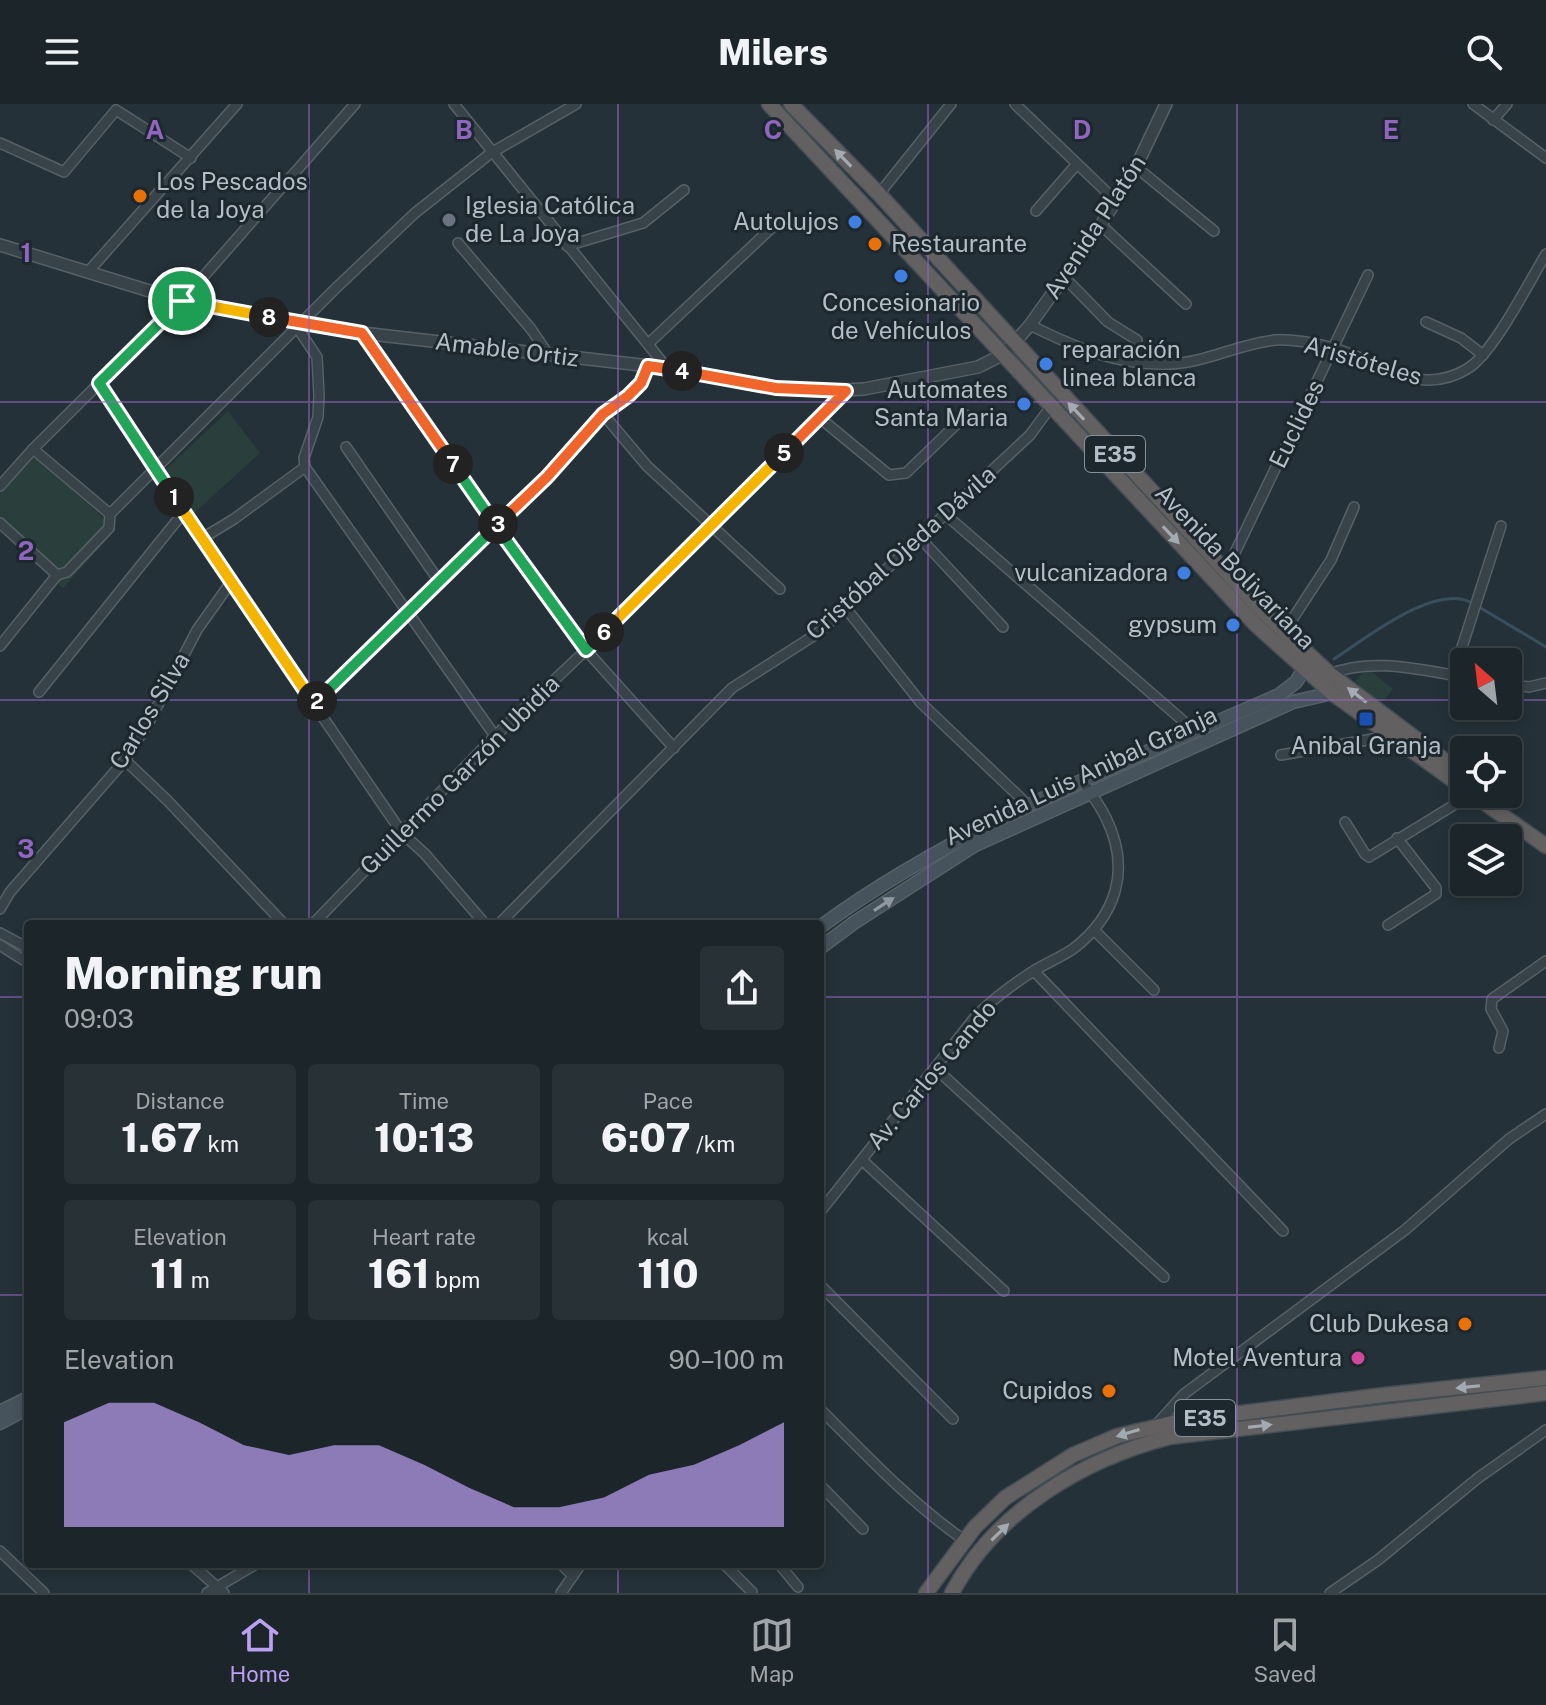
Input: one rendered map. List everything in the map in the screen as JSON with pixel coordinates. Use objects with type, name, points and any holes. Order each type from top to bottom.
[{"type":"highway","name":"Avenida Bolivariana","points":[[769,104],[1284,632],[1330,674],[1450,764]]},
{"type":"highway","name":"Avenida Bolivariana","points":[[791,104],[879,194],[1052,405],[1236,604],[1332,693],[1450,778]]},
{"type":"highway","points":[[1492,808],[1546,846]]},
{"type":"highway","points":[[1508,808],[1546,834]]},
{"type":"highway","name":"E35","points":[[926,1593],[964,1540],[1005,1498],[1035,1477],[1117,1436],[1155,1426],[1384,1395],[1546,1378]]},
{"type":"highway","name":"E35","points":[[952,1593],[993,1537],[1024,1509],[1060,1482],[1104,1458],[1135,1446],[1170,1437],[1546,1393]]},
{"type":"main road","name":"Avenida Luis Anibal Granja","points":[[824,924],[906,869],[1028,805],[1279,695],[1296,682],[1304,669]]},
{"type":"main road","name":"Avenida Luis Anibal Granja","points":[[824,945],[975,845],[1282,706],[1332,693]]},
{"type":"main road","points":[[0,1412],[24,1400]]},
{"type":"main road","points":[[0,1423],[22,1410]]},
{"type":"street","points":[[88,272],[237,104]]},
{"type":"street","points":[[0,486],[33,449],[182,301],[355,104]]},
{"type":"street","points":[[454,104],[667,368]]},
{"type":"street","points":[[0,646],[57,575],[67,572],[109,528],[110,514],[415,213],[491,153],[576,104]]},
{"type":"street","points":[[879,194],[951,104]]},
{"type":"street","points":[[1015,104],[1116,201]]},
{"type":"street","name":"Avenida Platón","points":[[1009,349],[1030,325],[1101,225],[1136,167],[1166,104]]},
{"type":"street","points":[[1473,104],[1546,158]]},
{"type":"street","points":[[1493,120],[1507,104]]},
{"type":"street","points":[[0,143],[64,172],[118,107],[191,158]]},
{"type":"street","points":[[1036,211],[1077,164]]},
{"type":"street","points":[[1136,167],[1214,231]]},
{"type":"street","points":[[567,246],[643,223],[684,190]]},
{"type":"street","points":[[648,344],[780,220]]},
{"type":"street","points":[[1101,225],[1186,304]]},
{"type":"street","points":[[458,243],[531,329],[548,354]]},
{"type":"street","name":"Amable Ortiz","points":[[0,245],[182,301],[299,325],[667,368],[776,388],[846,391],[978,367],[1009,349]]},
{"type":"street","name":"Aristóteles","points":[[1030,325],[1079,349],[1121,361],[1169,364],[1274,340],[1296,341],[1333,348],[1408,379],[1429,382],[1469,369],[1483,355],[1546,254]]},
{"type":"street","name":"Euclides","points":[[1223,572],[1368,275]]},
{"type":"street","points":[[1064,277],[1108,322],[1137,340]]},
{"type":"street","points":[[1426,322],[1461,338],[1483,355]]},
{"type":"street","points":[[299,325],[317,357],[319,379],[318,417],[304,458],[305,467],[495,736]]},
{"type":"street","points":[[362,333],[586,650],[674,748]]},
{"type":"street","points":[[314,704],[336,686],[407,612],[547,477],[603,414],[641,383],[648,366]]},
{"type":"street","points":[[99,383],[157,468],[183,513],[402,833],[425,854],[482,920]]},
{"type":"street","name":"Guillermo Garzón Ubidia","points":[[317,920],[495,736],[586,650],[846,391]]},
{"type":"street","name":"Cristóbal Ojeda Dávila","points":[[503,920],[732,688],[818,633],[1030,435],[1052,405]]},
{"type":"street","points":[[603,414],[647,466],[780,589]]},
{"type":"street","points":[[820,418],[889,475],[898,476],[906,473],[966,415]]},
{"type":"street","points":[[346,447],[439,581]]},
{"type":"street","points":[[33,449],[110,514]]},
{"type":"street","points":[[201,539],[305,467]]},
{"type":"street","points":[[1284,632],[1331,560],[1354,507]]},
{"type":"street","points":[[39,692],[183,513]]},
{"type":"street","points":[[946,515],[1196,732]]},
{"type":"street","points":[[0,523],[57,575]]},
{"type":"street","points":[[1467,648],[1501,526]]},
{"type":"street","points":[[921,539],[1003,627]]},
{"type":"street","name":"Carlos Silva","points":[[0,909],[10,892],[125,760],[150,720],[197,630],[231,582]]},
{"type":"street","points":[[845,607],[921,703],[1028,805]]},
{"type":"street","points":[[1330,674],[1351,665],[1373,664],[1450,675]]},
{"type":"street","points":[[1522,686],[1546,683]]},
{"type":"street","points":[[1281,755],[1390,736]]},
{"type":"street","points":[[125,760],[280,920]]},
{"type":"street","name":"Av. Carlos Cando","points":[[824,1207],[990,1002],[1034,971],[1070,951],[1094,930],[1111,905],[1118,876],[1116,844],[1106,817],[1083,781]]},
{"type":"street","points":[[1345,822],[1369,857],[1450,807]]},
{"type":"street","points":[[1388,925],[1436,894],[1436,888],[1397,838]]},
{"type":"street","points":[[1094,930],[1154,990]]},
{"type":"street","points":[[0,933],[24,946]]},
{"type":"street","points":[[0,945],[24,960]]},
{"type":"street","points":[[1499,1048],[1503,1031],[1491,1009],[1492,999],[1546,961]]},
{"type":"street","points":[[1034,971],[1283,1231]]},
{"type":"street","points":[[935,1068],[1164,1277]]},
{"type":"street","points":[[1155,1426],[1184,1394],[1405,1230],[1509,1139],[1546,1114]]},
{"type":"street","points":[[862,1160],[1004,1291]]},
{"type":"street","points":[[824,1289],[953,1419]]},
{"type":"street","points":[[824,1413],[866,1456],[945,1527],[964,1540]]},
{"type":"street","points":[[1330,1593],[1378,1560],[1478,1478],[1546,1430]]},
{"type":"street","points":[[824,1489],[863,1529]]},
{"type":"street","points":[[0,1551],[44,1593]]},
{"type":"street","points":[[195,1568],[220,1590]]},
{"type":"street","points":[[207,1593],[220,1590],[250,1568]]},
{"type":"street","points":[[565,1568],[573,1576]]},
{"type":"street","points":[[561,1593],[578,1568]]},
{"type":"street","points":[[728,1568],[752,1592]]},
{"type":"street","points":[[782,1568],[798,1587]]},
{"type":"green space","points":[[228,411],[260,453],[193,514],[163,472]]},
{"type":"green space","points":[[34,456],[116,529],[63,588],[0,531],[0,494]]},
{"type":"green space","points":[[1367,668],[1393,689],[1381,704],[1355,681]]},
{"type":"waterway","points":[[1334,659],[1421,606],[1440,600],[1457,599],[1472,603]]},
{"type":"waterway","points":[[1479,607],[1546,647]]},
{"type":"place","name":"Los Pescados de la Joya","points":[[140,196]]},
{"type":"place","name":"Iglesia Católica de La Joya","points":[[449,220]]},
{"type":"place","name":"Autolujos","points":[[855,222]]},
{"type":"place","name":"Restaurante","points":[[875,244]]},
{"type":"place","name":"Concesionario de Vehículos","points":[[901,276]]},
{"type":"place","name":"reparación linea blanca","points":[[1046,364]]},
{"type":"place","name":"Automates Santa Maria","points":[[1024,404]]},
{"type":"place","name":"vulcanizadora","points":[[1184,573]]},
{"type":"place","name":"gypsum","points":[[1233,625]]},
{"type":"place","name":"Anibal Granja","points":[[1366,719]]},
{"type":"place","name":"Club Dukesa","points":[[1465,1324]]},
{"type":"place","name":"Motel Aventura","points":[[1358,1358]]},
{"type":"place","name":"Cupidos","points":[[1109,1391]]},
{"type":"route","points":[[182,301],[99,383],[157,468],[183,513],[314,704],[336,686],[407,612],[496,526],[547,477],[603,414],[641,383],[648,366],[776,388],[846,391],[586,650],[496,526],[362,333],[182,301]]}]
